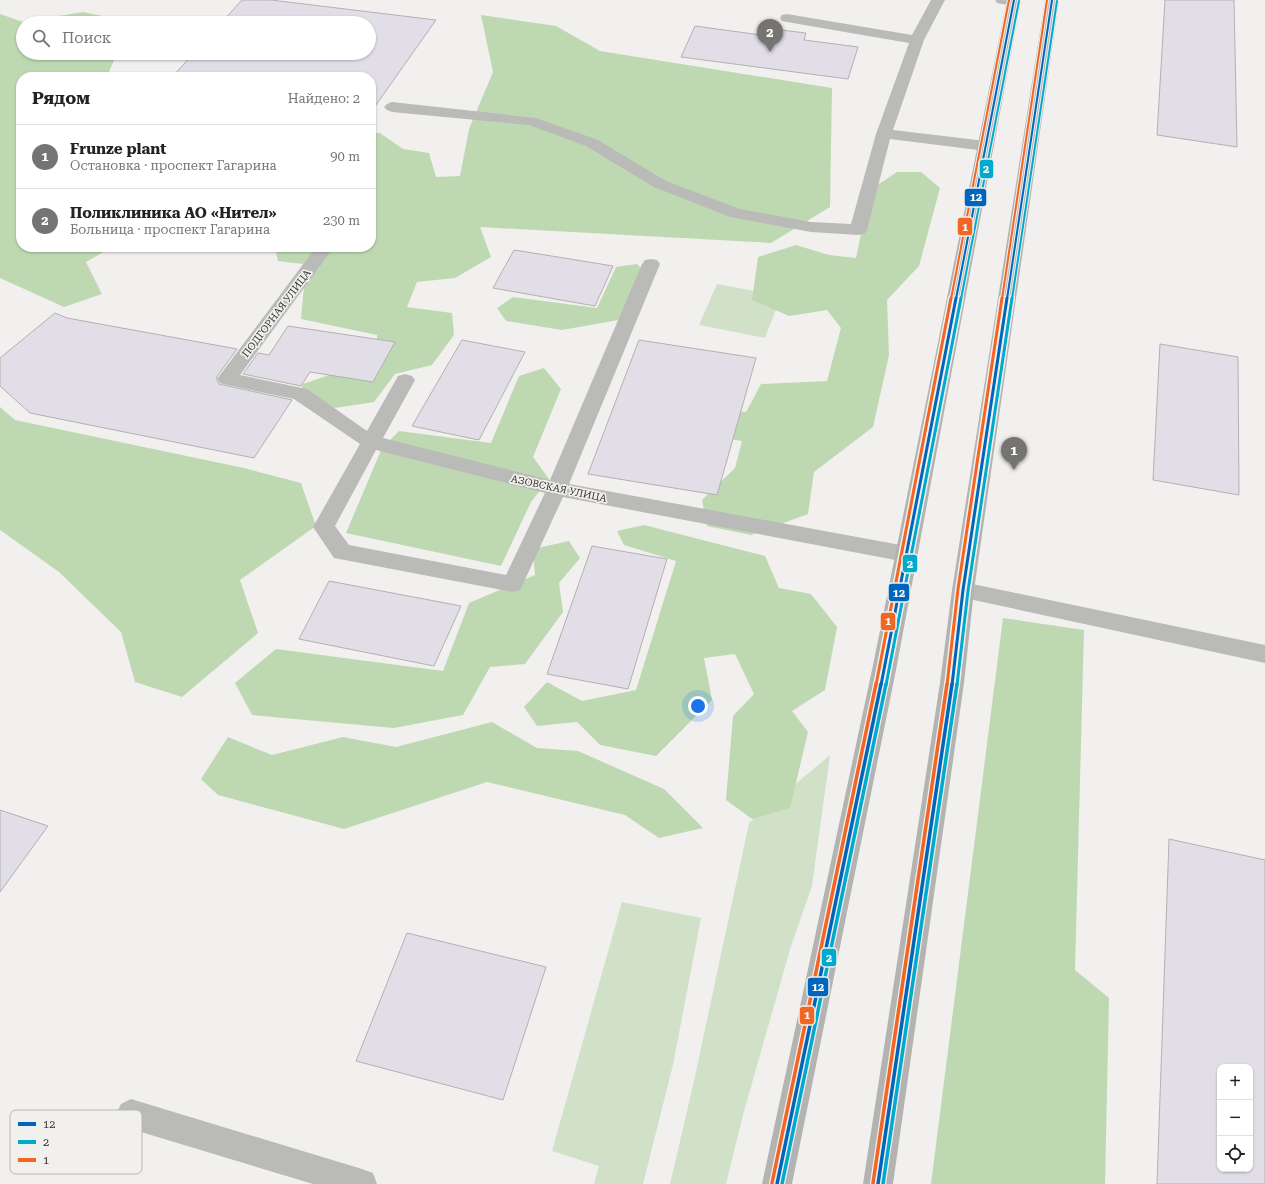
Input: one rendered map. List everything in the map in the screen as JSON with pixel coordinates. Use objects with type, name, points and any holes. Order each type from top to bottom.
[{"type":"main road","points":[[777,1184],[884,670],[986,146],[1010,0]]},
{"type":"main road","points":[[878,1184],[964,590],[1052,0]]},
{"type":"street","points":[[392,107],[531,121],[592,143],[660,184],[736,213],[811,227],[858,230],[884,134],[917,40],[938,0]]},
{"type":"street","points":[[787,18],[917,40]]},
{"type":"street","points":[[884,134],[986,146]]},
{"type":"street","name":"ПОДГОРНАЯ УЛИЦА","points":[[227,378],[322,252]]},
{"type":"street","points":[[405,380],[324,527],[342,552],[512,584],[557,489],[651,264]]},
{"type":"street","name":"АЗОВСКАЯ УЛИЦА","points":[[227,378],[300,394],[370,442],[557,489],[906,554]]},
{"type":"street","points":[[964,590],[1265,654]]},
{"type":"street","points":[[142,1117],[362,1184]]},
{"type":"green space","points":[[83,12],[102,16],[59,16]]},
{"type":"green space","points":[[0,14],[16,20],[16,60],[114,60],[109,72],[16,72],[16,252],[103,252],[86,262],[102,294],[64,307],[0,278]]},
{"type":"green space","points":[[481,15],[556,26],[600,51],[832,88],[830,207],[771,243],[480,227],[491,257],[455,278],[417,282],[407,307],[452,313],[454,335],[432,365],[395,374],[374,402],[335,408],[297,402],[303,384],[376,359],[377,335],[301,319],[304,286],[320,266],[278,261],[276,252],[376,252],[376,133],[380,133],[403,149],[429,153],[436,177],[460,176],[469,129],[493,72]]},
{"type":"green space","points":[[897,172],[921,172],[940,188],[919,266],[887,300],[889,355],[873,427],[814,472],[808,514],[751,535],[707,526],[702,500],[735,468],[742,441],[654,426],[659,402],[746,412],[761,384],[827,381],[841,328],[827,310],[789,316],[752,300],[758,257],[796,245],[829,255],[856,258],[870,190]]},
{"type":"green space","points":[[637,264],[647,275],[619,320],[562,330],[506,321],[497,308],[513,297],[597,308],[616,267]]},
{"type":"green space","points":[[717,284],[781,296],[765,338],[699,325]]},
{"type":"green space","points":[[544,368],[561,389],[533,457],[549,479],[531,502],[501,566],[346,533],[382,448],[399,431],[491,443],[519,376]]},
{"type":"green space","points":[[0,407],[15,420],[244,468],[301,483],[316,526],[240,580],[258,633],[182,697],[135,682],[121,632],[59,572],[0,530]]},
{"type":"green space","points":[[644,525],[765,556],[779,588],[811,594],[837,627],[825,690],[792,711],[808,732],[790,808],[752,819],[726,800],[733,716],[754,694],[735,654],[704,658],[712,700],[656,756],[600,745],[577,722],[537,726],[524,707],[547,682],[582,701],[636,690],[676,561],[624,545],[617,531]]},
{"type":"green space","points":[[569,541],[580,558],[559,583],[563,612],[525,664],[490,667],[463,715],[394,728],[252,715],[235,683],[276,649],[443,671],[469,603],[535,575],[533,549]]},
{"type":"green space","points":[[1003,618],[1084,630],[1075,970],[1109,998],[1105,1184],[931,1184]]},
{"type":"green space","points":[[492,722],[537,748],[578,751],[664,789],[703,828],[659,838],[625,815],[487,782],[344,829],[218,795],[201,779],[228,737],[272,755],[343,737],[396,747]]},
{"type":"green space","points":[[830,755],[812,886],[791,946],[743,1115],[726,1184],[670,1184],[694,1081],[749,823]]},
{"type":"green space","points":[[622,902],[701,918],[673,1065],[643,1184],[594,1184],[599,1166],[552,1151]]},
{"type":"building","points":[[242,0],[271,0],[436,20],[376,105],[376,72],[177,72],[188,60],[376,60],[376,16],[227,16]]},
{"type":"building","points":[[1165,0],[1234,0],[1237,147],[1157,135]]},
{"type":"building","points":[[695,26],[761,35],[764,28],[806,33],[804,40],[858,47],[848,79],[681,57]]},
{"type":"building","points":[[514,250],[613,266],[595,306],[493,288]]},
{"type":"building","points":[[55,313],[67,318],[237,349],[216,378],[219,384],[292,400],[254,458],[30,413],[0,386],[0,358]]},
{"type":"building","points":[[288,326],[395,342],[373,382],[310,372],[301,386],[243,374],[258,353],[269,355]]},
{"type":"building","points":[[462,340],[525,352],[479,440],[412,426]]},
{"type":"building","points":[[639,340],[756,358],[717,495],[588,474]]},
{"type":"building","points":[[1160,344],[1238,357],[1239,495],[1153,480]]},
{"type":"building","points":[[592,546],[667,559],[628,689],[547,674]]},
{"type":"building","points":[[329,581],[461,606],[434,666],[299,639]]},
{"type":"building","points":[[0,810],[48,826],[0,892]]},
{"type":"building","points":[[1169,839],[1265,860],[1265,1184],[1157,1184]]},
{"type":"building","points":[[407,933],[546,967],[503,1100],[356,1061]]},
{"type":"transit line","name":"1","points":[[772,1183],[879,669],[1009,0]]},
{"type":"transit line","name":"12","points":[[777,1184],[884,670],[1014,0]]},
{"type":"transit line","name":"1","points":[[873,1183],[947,682],[958,589],[1047,0]]},
{"type":"transit line","name":"12","points":[[878,1184],[952,683],[963,590],[1052,0]]},
{"type":"transit line","name":"2","points":[[782,1184],[889,671],[1019,1]]},
{"type":"transit line","name":"2","points":[[883,1184],[957,684],[968,591],[1057,1]]},
{"type":"place","name":"Поликлиника АО «Нител»","points":[[770,52]]},
{"type":"place","name":"Frunze plant","points":[[1014,470]]}]
